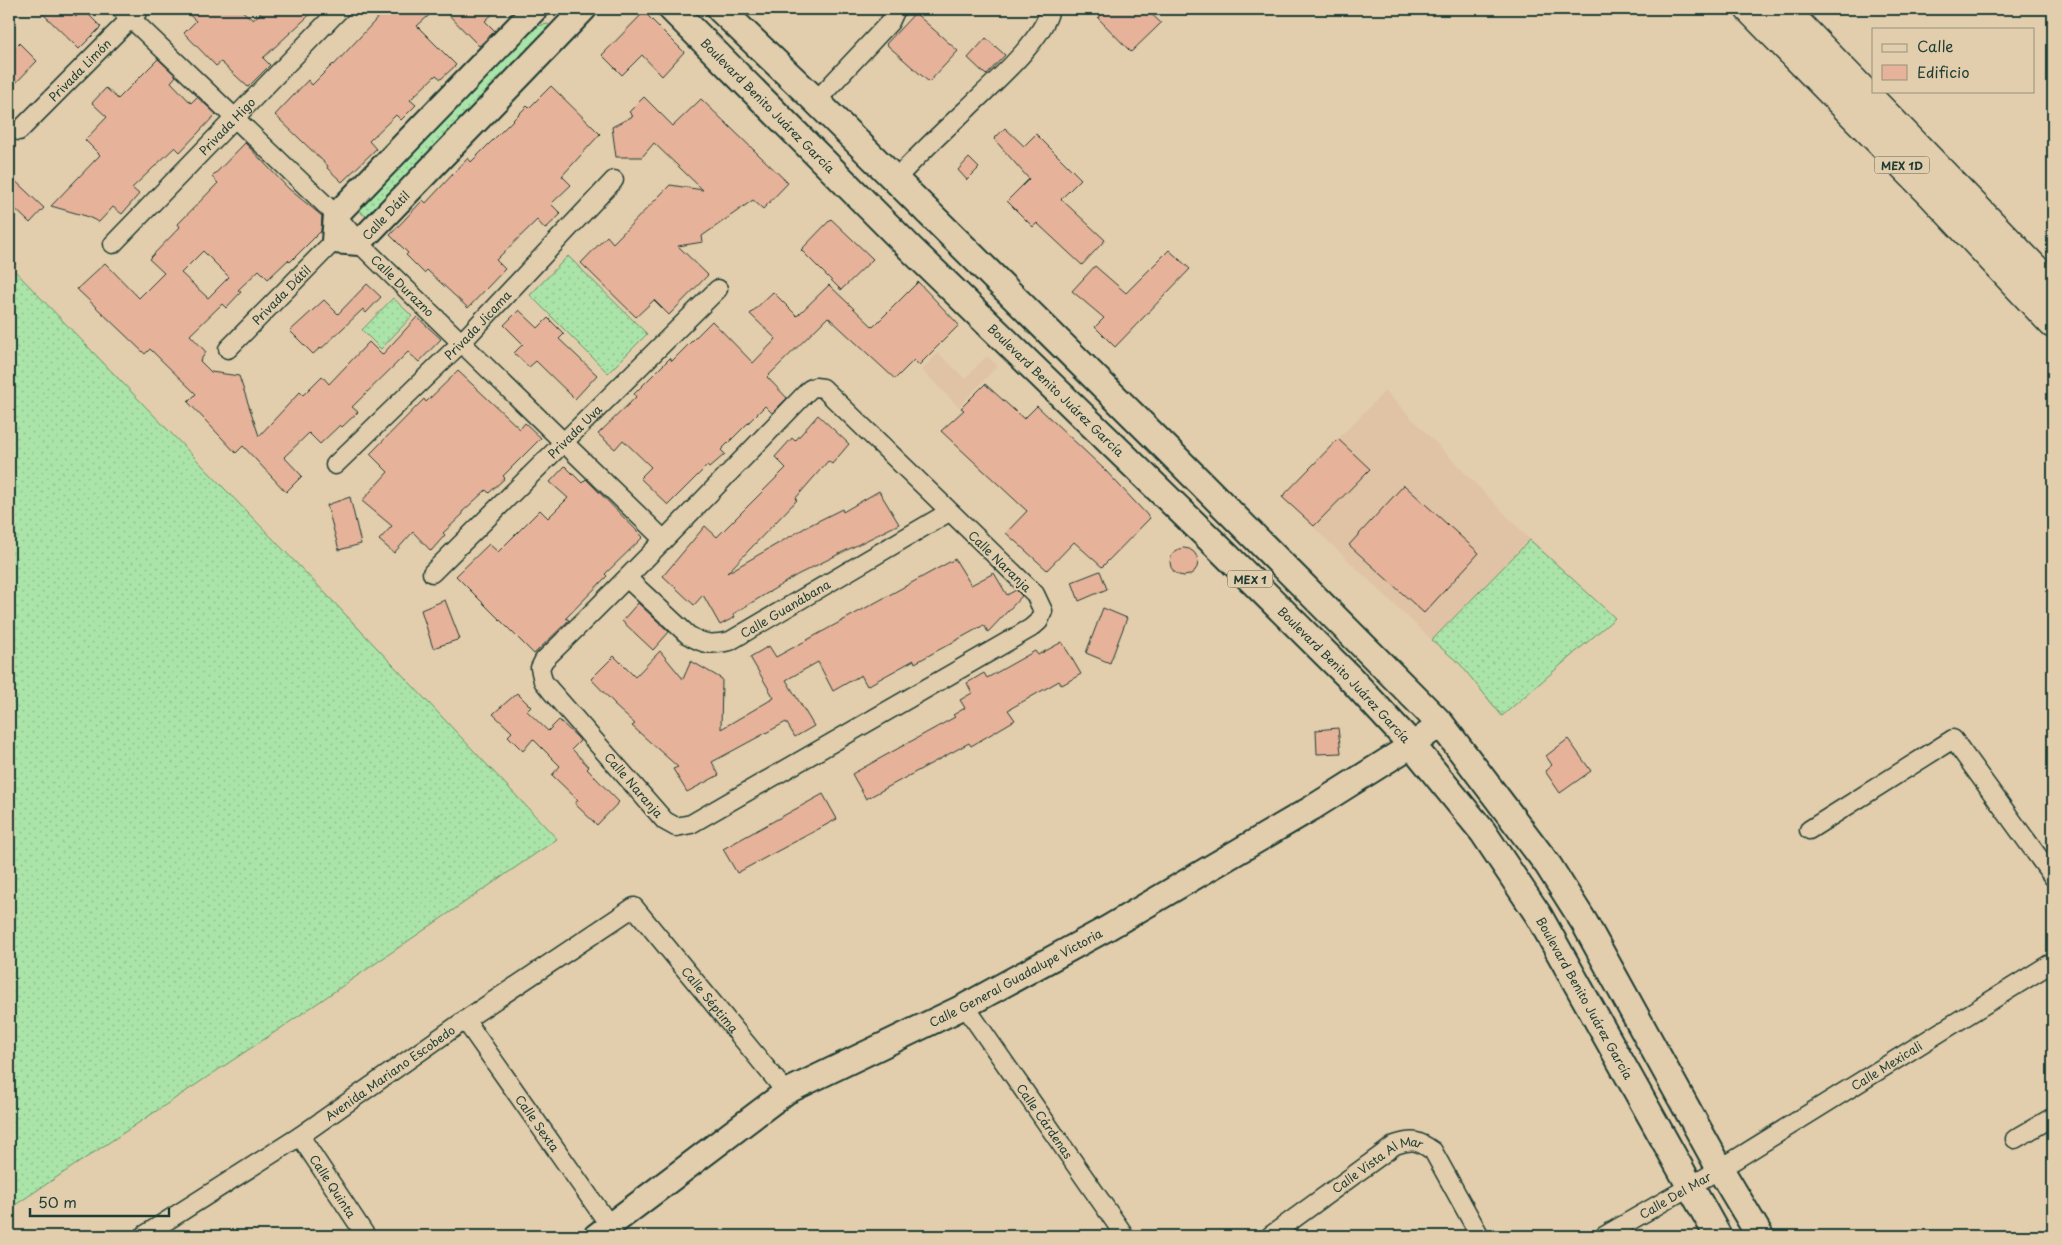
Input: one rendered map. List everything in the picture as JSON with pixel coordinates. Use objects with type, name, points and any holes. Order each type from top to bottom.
[{"type":"highway","name":"MEX 1D","points":[[1749,9],[1931,194],[2053,324]]},
{"type":"highway","name":"MEX 1D","points":[[1784,9],[2053,287]]},
{"type":"main road","name":"Boulevard Benito Juárez García","points":[[672,9],[910,248],[1352,680],[1412,745],[1483,832],[1539,916],[1718,1236]]},
{"type":"main road","name":"MEX 1","points":[[720,9],[816,101],[1162,443],[1441,724],[1548,865],[1584,922],[1720,1169],[1760,1236]]},
{"type":"street","name":"Privada Higo","points":[[113,244],[340,9]]},
{"type":"street","points":[[334,241],[336,215],[537,9],[561,32]]},
{"type":"street","name":"Calle Dátil","points":[[334,241],[359,243],[584,9]]},
{"type":"street","points":[[816,101],[890,22],[896,9]]},
{"type":"street","points":[[895,180],[915,158],[1017,60],[1040,30],[1050,9]]},
{"type":"street","name":"Calle Durazno","points":[[131,12],[234,118],[336,215],[359,243],[664,540]]},
{"type":"street","name":"Privada Limón","points":[[19,131],[131,12]]},
{"type":"street","name":"Privada Jicama","points":[[335,465],[461,343],[614,180]]},
{"type":"street","name":"Privada Dátil","points":[[228,349],[334,241]]},
{"type":"street","name":"Privada Uva","points":[[432,573],[718,289]]},
{"type":"street","name":"Calle Naranja","points":[[815,387],[822,388],[1035,594],[1043,611],[1039,621],[1031,628],[691,824],[676,827],[665,821],[552,692],[543,681],[540,668],[544,660],[628,579],[664,540],[810,389],[815,387]]},
{"type":"street","name":"Calle Guanábana","points":[[628,579],[688,635],[700,642],[713,645],[730,641],[949,512]]},
{"type":"street","name":"Calle General Guadalupe Victoria","points":[[603,1231],[786,1092],[965,1006],[1106,929],[1312,808],[1412,745],[1441,724]]},
{"type":"street","points":[[1809,830],[1953,738],[2053,877]]},
{"type":"street","name":"Avenida Mariano Escobedo","points":[[143,1236],[300,1136],[465,1020],[634,907]]},
{"type":"street","name":"Calle Séptima","points":[[634,907],[786,1092]]},
{"type":"street","name":"Calle Mexicali","points":[[1720,1169],[2053,962]]},
{"type":"street","name":"Calle Cárdenas","points":[[965,1006],[1125,1236]]},
{"type":"street","name":"Calle Sexta","points":[[465,1020],[603,1231]]},
{"type":"street","points":[[2015,1139],[2053,1117]]},
{"type":"street","name":"Calle Quinta","points":[[300,1136],[366,1236]]},
{"type":"street","name":"Calle Vista Al Mar","points":[[1270,1236],[1394,1145],[1409,1140],[1422,1144],[1433,1151],[1480,1236]]},
{"type":"street","name":"Calle Del Mar","points":[[1604,1236],[1720,1169]]},
{"type":"shaded area","points":[[938,353],[965,379],[987,356],[997,366],[959,407],[922,370]]},
{"type":"shaded area","points":[[1385,391],[1530,540],[1432,640],[1282,497]]},
{"type":"green space","points":[[548,24],[554,30],[371,218],[362,214],[359,207],[363,199],[537,26]]},
{"type":"green space","points":[[568,256],[647,334],[608,373],[530,295]]},
{"type":"green space","points":[[9,265],[327,595],[557,839],[281,1028],[9,1209]]},
{"type":"green space","points":[[393,298],[412,316],[381,349],[362,330]]},
{"type":"green space","points":[[1530,540],[1615,618],[1502,716],[1460,664],[1432,640]]},
{"type":"building","points":[[38,9],[67,9],[76,17],[83,9],[101,27],[79,49]]},
{"type":"building","points":[[183,9],[240,9],[253,20],[265,9],[316,9],[263,58],[270,65],[248,87],[221,62],[216,66],[184,33],[196,21]]},
{"type":"building","points":[[386,9],[436,9],[417,26],[456,65],[441,79],[436,75],[410,100],[416,105],[401,120],[396,115],[369,141],[376,149],[342,182],[275,115],[308,80],[312,85],[334,65]]},
{"type":"building","points":[[443,9],[498,9],[485,21],[495,31],[479,46]]},
{"type":"building","points":[[1108,9],[1146,9],[1161,23],[1131,52],[1098,18]]},
{"type":"building","points":[[644,12],[684,52],[662,76],[642,55],[622,75],[602,55]]},
{"type":"building","points":[[915,13],[958,51],[929,82],[886,44]]},
{"type":"building","points":[[986,38],[1005,55],[986,75],[968,58]]},
{"type":"building","points":[[19,43],[37,61],[9,90],[9,53]]},
{"type":"building","points":[[158,59],[176,76],[171,82],[191,103],[197,97],[216,114],[180,152],[175,147],[132,188],[139,194],[122,214],[113,207],[99,222],[86,216],[51,206],[100,155],[85,140],[107,117],[92,103],[106,88],[118,99]]},
{"type":"building","points":[[551,86],[600,134],[562,176],[571,185],[551,204],[561,214],[545,229],[537,220],[496,260],[505,269],[468,308],[427,270],[424,273],[390,235],[423,200],[426,203],[468,158],[471,162],[527,106],[529,108]]},
{"type":"building","points":[[644,97],[673,126],[701,99],[788,183],[763,209],[753,200],[702,236],[703,242],[678,246],[708,275],[669,315],[654,300],[636,317],[581,263],[607,236],[613,243],[670,185],[703,190],[654,143],[642,157],[616,157],[612,127],[633,116],[629,112]]},
{"type":"building","points":[[1005,128],[1024,146],[1036,134],[1081,179],[1061,199],[1105,240],[1082,265],[1037,223],[1033,227],[1007,201],[1029,179],[994,139]]},
{"type":"building","points":[[245,143],[289,189],[322,216],[321,231],[290,262],[288,260],[268,279],[259,270],[238,290],[241,292],[226,308],[222,304],[190,335],[206,352],[200,361],[211,372],[239,376],[259,436],[300,392],[303,395],[322,376],[329,384],[369,342],[382,355],[417,317],[441,339],[419,362],[408,352],[352,407],[358,412],[342,427],[340,425],[320,444],[309,433],[284,457],[302,476],[286,492],[243,446],[236,453],[188,402],[196,394],[150,349],[145,354],[77,289],[105,263],[139,298],[164,273],[149,259],[180,227],[178,224],[218,183],[212,177]],"holes":[[[203,251],[229,277],[208,298],[181,273]]]},
{"type":"building","points":[[969,158],[979,168],[967,180],[958,170]]},
{"type":"building","points":[[9,175],[44,208],[30,223],[9,203]]},
{"type":"building","points":[[831,219],[873,259],[841,290],[801,250]]},
{"type":"building","points":[[1169,250],[1190,269],[1115,347],[1095,327],[1104,318],[1072,291],[1095,266],[1126,293]]},
{"type":"building","points":[[918,282],[959,325],[919,365],[914,360],[895,379],[828,317],[767,377],[787,398],[772,413],[765,406],[721,450],[725,454],[709,468],[707,466],[668,505],[640,478],[651,467],[623,440],[615,449],[598,434],[636,397],[634,394],[670,358],[672,361],[712,321],[753,363],[776,339],[750,314],[773,292],[797,316],[829,285],[873,327]]},
{"type":"building","points":[[367,284],[381,297],[366,313],[363,309],[321,349],[313,354],[290,331],[324,300],[338,314]]},
{"type":"building","points":[[519,310],[538,328],[548,318],[564,334],[559,339],[597,375],[575,399],[536,361],[529,367],[514,353],[523,344],[504,325]]},
{"type":"building","points":[[458,371],[520,429],[525,423],[541,438],[503,476],[505,478],[489,493],[486,490],[462,512],[463,514],[443,533],[445,535],[431,551],[413,532],[394,553],[379,540],[392,526],[362,501],[388,472],[370,454],[424,399],[426,402]]},
{"type":"building","points":[[985,384],[1024,419],[1037,406],[1104,469],[1150,518],[1102,567],[1074,542],[1047,570],[1006,533],[1027,511],[941,431],[964,410],[961,408]]},
{"type":"building","points":[[818,415],[849,444],[832,464],[828,461],[795,499],[797,500],[727,573],[810,525],[842,509],[843,512],[879,491],[899,524],[797,575],[733,614],[735,617],[720,625],[703,595],[694,605],[663,576],[705,526],[717,537],[786,468],[775,457],[792,438],[795,441]]},
{"type":"building","points":[[1338,439],[1370,469],[1314,526],[1282,497]]},
{"type":"building","points":[[565,466],[582,483],[586,479],[643,537],[605,574],[607,576],[566,618],[569,620],[534,654],[456,576],[489,544],[498,552],[540,510],[548,518],[568,498],[550,482]]},
{"type":"building","points":[[1404,485],[1479,553],[1424,613],[1349,545]]},
{"type":"building","points":[[350,497],[361,544],[339,550],[327,505]]},
{"type":"building","points":[[1184,548],[1194,552],[1198,562],[1194,572],[1184,576],[1174,572],[1170,562],[1174,552]]},
{"type":"building","points":[[955,559],[971,585],[994,573],[1007,595],[1016,590],[1022,596],[988,632],[984,625],[915,663],[914,660],[867,686],[861,675],[833,691],[818,662],[786,680],[814,726],[795,737],[786,722],[712,762],[719,775],[687,792],[673,769],[678,767],[632,726],[635,724],[614,705],[591,679],[614,656],[635,677],[660,651],[683,679],[691,661],[722,679],[721,729],[774,698],[750,657],[769,646],[776,657]]},
{"type":"building","points":[[1100,571],[1107,589],[1079,601],[1072,582]]},
{"type":"building","points":[[445,600],[460,639],[433,648],[421,610]]},
{"type":"building","points":[[638,603],[669,632],[653,650],[622,621]]},
{"type":"building","points":[[1103,608],[1127,618],[1110,663],[1086,653]]},
{"type":"building","points":[[1062,642],[1081,674],[1062,685],[1059,681],[1008,710],[1015,720],[971,746],[969,743],[866,799],[852,774],[955,717],[953,715],[965,708],[960,700],[972,693],[967,683],[984,673],[987,678],[1035,651],[1038,655]]},
{"type":"building","points":[[517,693],[531,707],[527,711],[548,731],[559,720],[577,737],[580,741],[572,749],[589,767],[587,769],[619,802],[597,825],[575,804],[578,800],[552,775],[560,766],[533,739],[523,751],[508,736],[512,732],[493,714]]},
{"type":"building","points":[[1338,728],[1341,753],[1317,754],[1316,730]]},
{"type":"building","points":[[1568,739],[1591,771],[1560,793],[1545,771],[1552,765],[1546,756]]},
{"type":"building","points":[[823,794],[837,819],[737,873],[723,849]]}]
